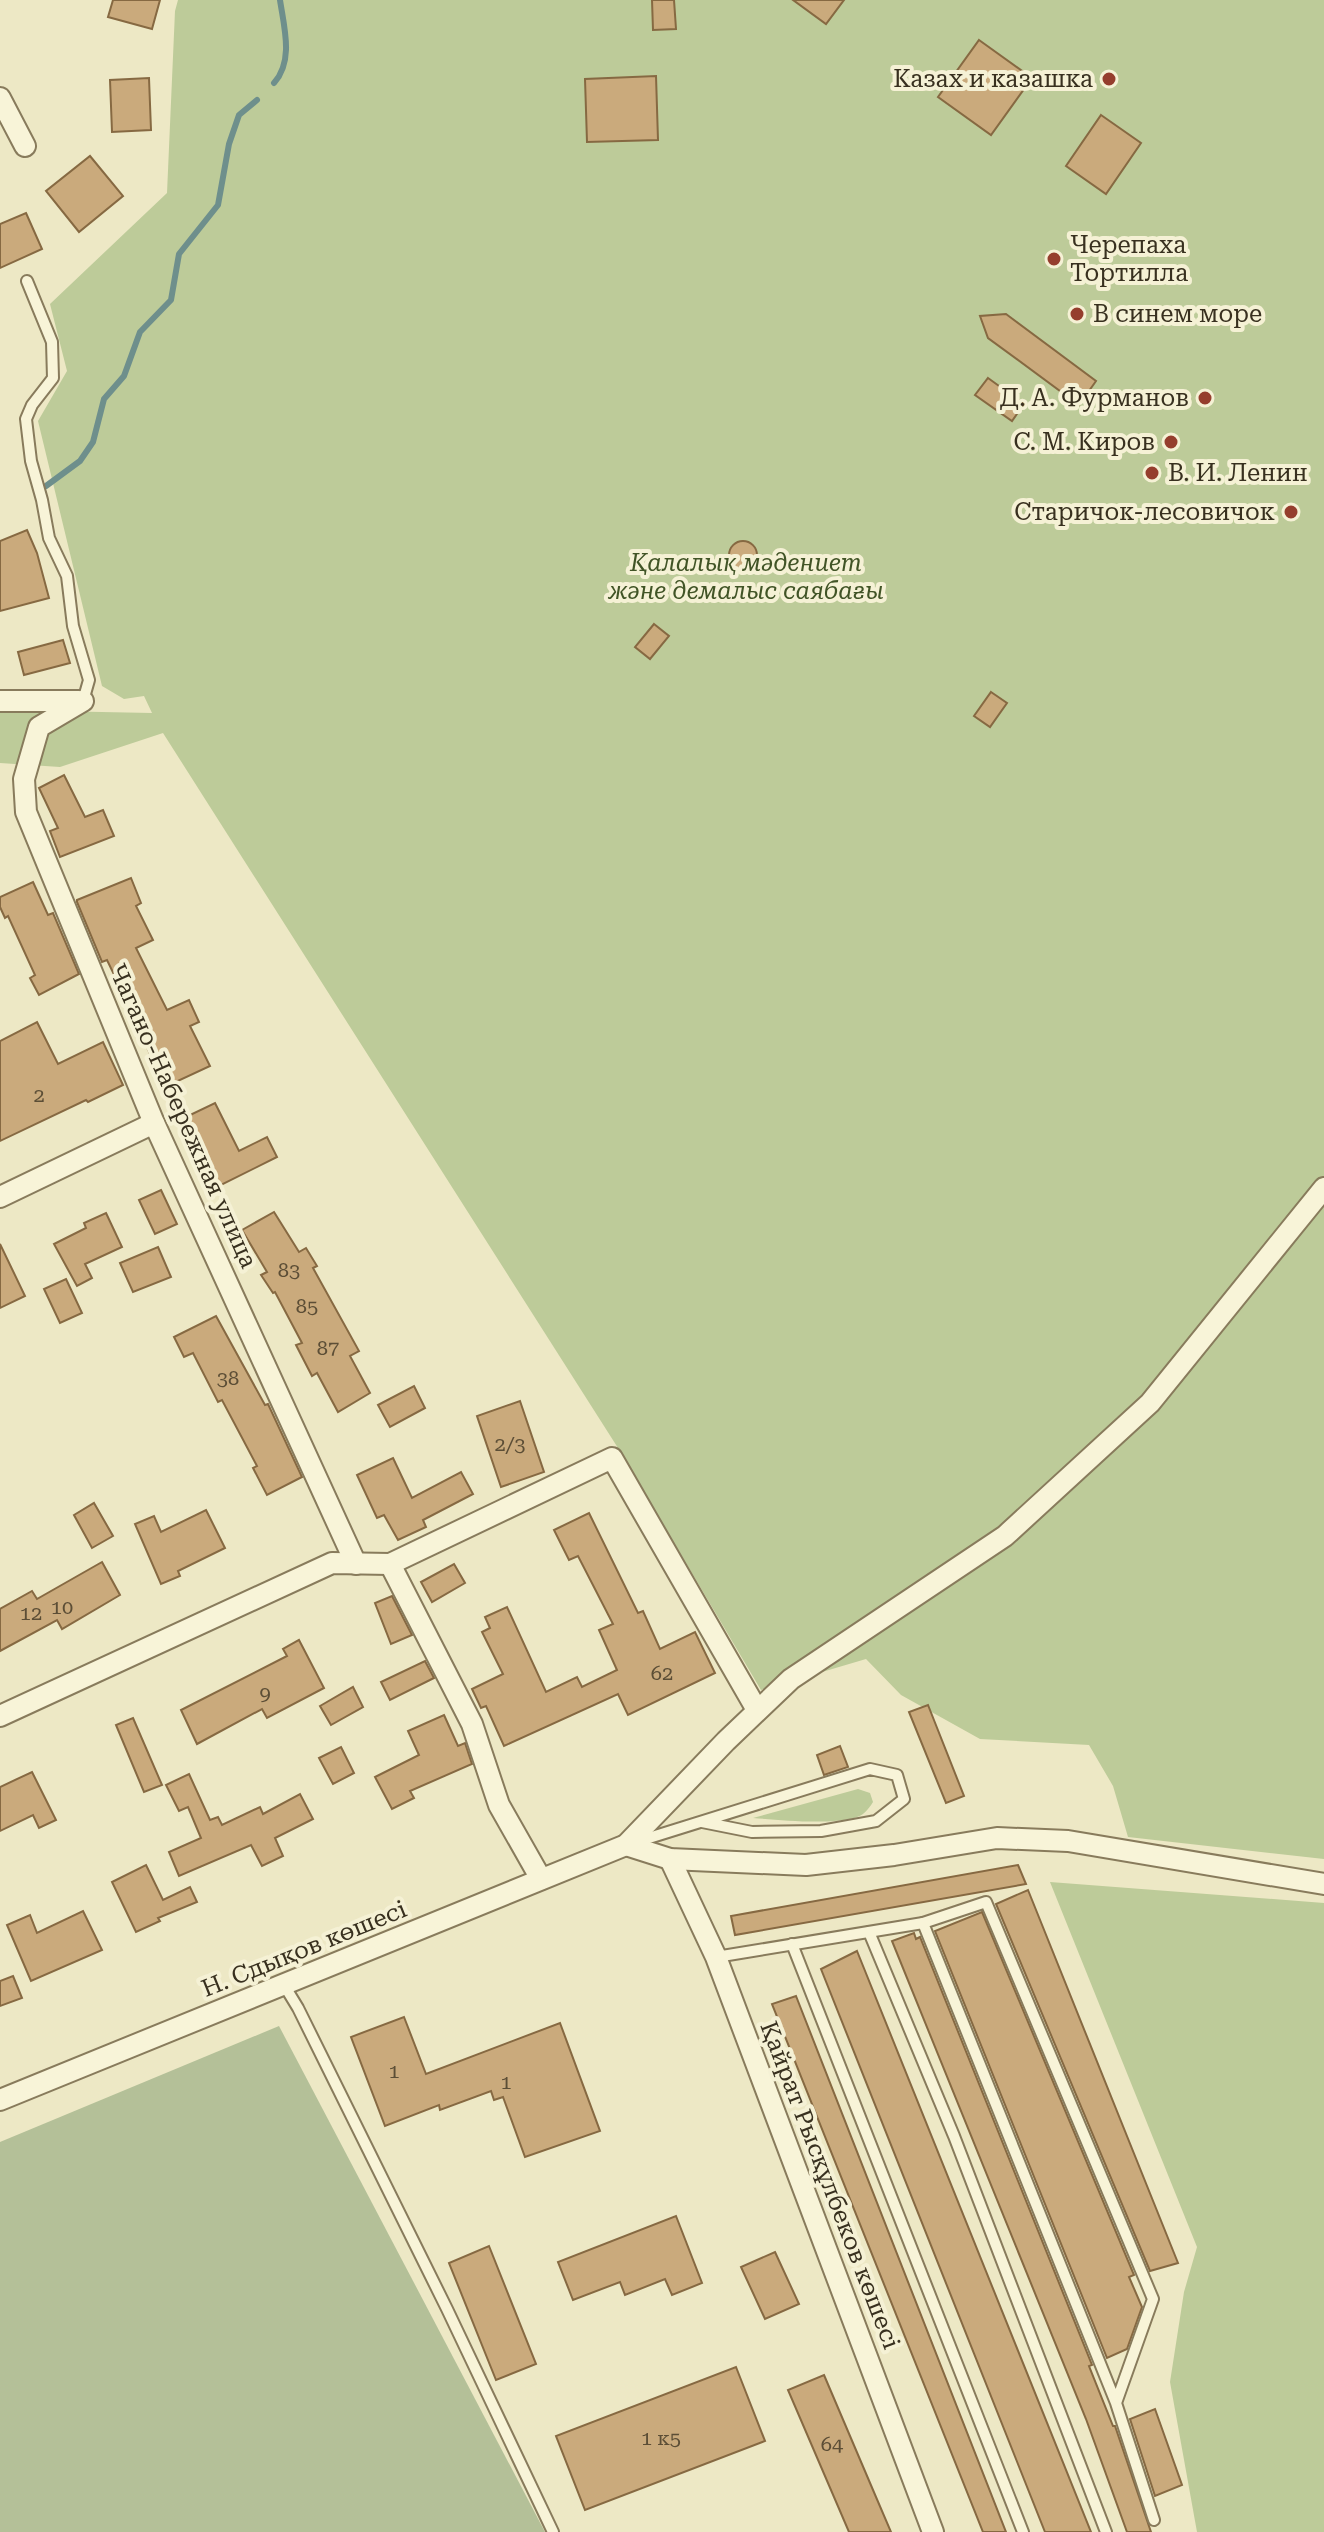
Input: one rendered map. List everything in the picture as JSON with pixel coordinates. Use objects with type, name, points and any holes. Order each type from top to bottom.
[{"type":"street","points":[[0,98],[25,146]]},
{"type":"street","points":[[0,701],[83,701]]},
{"type":"street","name":"Чагано-Набережная улица","points":[[83,701],[39,727],[24,779],[26,812],[154,1123],[356,1564]]},
{"type":"street","points":[[0,1197],[154,1123]]},
{"type":"street","points":[[1324,1188],[1150,1403],[1005,1536],[791,1679],[626,1845],[670,1859],[806,1865],[894,1855],[997,1838],[1068,1841],[1324,1884]]},
{"type":"street","points":[[0,1716],[332,1563],[390,1564],[612,1458],[757,1710]]},
{"type":"street","points":[[390,1564],[472,1724],[499,1805],[541,1879]]},
{"type":"street","name":"Н. Сдықов көшесі","points":[[0,2100],[626,1845]]},
{"type":"street","name":"Қайрат Рысқұлбеков көшесі","points":[[670,1859],[716,1957],[933,2532]]},
{"type":"lane","points":[[27,281],[52,342],[53,378],[32,405],[26,419],[31,461],[49,538],[67,576],[73,626],[89,680],[83,701]]},
{"type":"lane","points":[[626,1845],[870,1769],[897,1775],[904,1799],[876,1821],[821,1831],[752,1832],[702,1822]]},
{"type":"lane","points":[[716,1957],[923,1923],[986,1902],[1153,2299],[1116,2403]]},
{"type":"lane","points":[[923,1923],[1116,2403],[1154,2520]]},
{"type":"lane","points":[[869,1932],[954,2136],[1106,2532]]},
{"type":"lane","points":[[792,1944],[1023,2532]]},
{"type":"lane","points":[[284,1985],[447,2309],[553,2532]]},
{"type":"green space","name":"Қалалық мәдениет және демалыс саябағы","points":[[178,0],[1324,0],[1324,1859],[1128,1837],[1113,1786],[1089,1745],[980,1739],[901,1695],[866,1659],[761,1690],[618,1448],[163,733],[60,767],[0,763],[0,710],[152,713],[144,696],[124,699],[102,686],[38,421],[67,371],[50,304],[167,193]]},
{"type":"green space","points":[[858,1789],[870,1793],[873,1802],[865,1812],[854,1818],[817,1822],[753,1818]]},
{"type":"green space","points":[[1050,1882],[1324,1903],[1324,2532],[1197,2532],[1170,2382],[1184,2292],[1197,2247]]},
{"type":"green space","points":[[279,2026],[545,2532],[0,2532],[0,2142]]},
{"type":"building","points":[[113,0],[160,0],[152,29],[108,17]]},
{"type":"building","points":[[652,0],[674,0],[676,29],[653,30]]},
{"type":"building","points":[[793,0],[844,0],[826,24]]},
{"type":"building","points":[[979,40],[1032,78],[991,135],[938,97]]},
{"type":"building","points":[[656,76],[658,140],[587,142],[585,79]]},
{"type":"building","points":[[149,78],[151,130],[112,132],[110,80]]},
{"type":"building","points":[[1101,115],[1141,143],[1106,194],[1066,166]]},
{"type":"building","points":[[90,156],[123,196],[79,232],[46,191]]},
{"type":"building","points":[[26,213],[42,249],[0,268],[0,224]]},
{"type":"building","points":[[1006,314],[1096,381],[1079,405],[988,338],[980,316]]},
{"type":"building","points":[[988,378],[1024,404],[1012,421],[975,395]]},
{"type":"building","points":[[27,530],[37,553],[49,598],[0,611],[0,541]]},
{"type":"building","points":[[743,541],[753,545],[757,555],[753,565],[743,569],[733,565],[729,555],[733,545]]},
{"type":"building","points":[[654,624],[669,636],[650,659],[635,647]]},
{"type":"building","points":[[63,640],[70,663],[24,675],[18,652]]},
{"type":"building","points":[[991,692],[1007,703],[990,727],[974,716]]},
{"type":"building","points":[[64,775],[85,817],[103,810],[114,836],[60,857],[50,831],[58,828],[39,788]]},
{"type":"building","points":[[131,878],[141,903],[136,906],[153,940],[136,948],[167,1010],[189,1000],[199,1022],[190,1026],[210,1066],[165,1087],[131,1012],[118,991],[121,989],[107,960],[102,962],[77,902]]},
{"type":"building","points":[[33,882],[48,915],[53,913],[79,974],[39,995],[30,978],[35,975],[8,916],[5,918],[0,907],[0,897]]},
{"type":"building","points":[[37,1022],[58,1064],[103,1042],[123,1085],[0,1141],[0,1041]]},
{"type":"building","points":[[215,1103],[239,1151],[267,1137],[277,1157],[219,1186],[188,1116]]},
{"type":"building","points":[[161,1190],[177,1224],[155,1234],[139,1200]]},
{"type":"building","points":[[274,1212],[299,1252],[306,1248],[317,1266],[313,1268],[359,1351],[350,1356],[370,1393],[338,1412],[317,1373],[312,1376],[296,1345],[302,1343],[275,1292],[261,1275],[267,1272],[242,1230]]},
{"type":"building","points":[[106,1213],[122,1247],[85,1264],[92,1278],[77,1286],[54,1244],[86,1228],[84,1223]]},
{"type":"building","points":[[0,1244],[25,1296],[0,1308]]},
{"type":"building","points":[[158,1247],[171,1277],[133,1292],[120,1263]]},
{"type":"building","points":[[66,1279],[82,1313],[60,1323],[44,1289]]},
{"type":"building","points":[[216,1316],[265,1405],[268,1404],[302,1477],[267,1495],[253,1468],[257,1466],[222,1400],[218,1402],[193,1353],[184,1357],[174,1337]]},
{"type":"building","points":[[414,1386],[425,1408],[390,1427],[378,1405]]},
{"type":"building","points":[[520,1401],[544,1472],[501,1487],[477,1416]]},
{"type":"building","points":[[393,1458],[412,1498],[461,1472],[473,1494],[423,1520],[426,1527],[398,1540],[384,1515],[377,1518],[357,1475]]},
{"type":"building","points":[[94,1503],[113,1536],[92,1548],[74,1515]]},
{"type":"building","points":[[206,1510],[225,1548],[178,1571],[180,1576],[161,1584],[135,1524],[154,1516],[161,1532]]},
{"type":"building","points":[[589,1513],[638,1613],[643,1611],[660,1649],[695,1632],[715,1673],[628,1715],[618,1694],[504,1746],[486,1706],[481,1708],[472,1689],[503,1674],[482,1632],[490,1628],[485,1617],[507,1607],[546,1692],[577,1677],[582,1687],[617,1670],[599,1630],[613,1624],[578,1556],[569,1560],[554,1530]]},
{"type":"building","points":[[102,1562],[120,1595],[62,1629],[57,1620],[0,1651],[0,1609],[32,1591],[37,1599]]},
{"type":"building","points":[[454,1564],[465,1583],[432,1602],[421,1582]]},
{"type":"building","points":[[392,1596],[412,1635],[391,1644],[375,1603]]},
{"type":"building","points":[[299,1640],[324,1688],[267,1718],[262,1709],[197,1744],[181,1710],[287,1656],[283,1649]]},
{"type":"building","points":[[425,1661],[434,1678],[390,1700],[381,1682]]},
{"type":"building","points":[[353,1687],[363,1707],[331,1725],[320,1706]]},
{"type":"building","points":[[928,1705],[964,1796],[946,1803],[909,1712]]},
{"type":"building","points":[[444,1715],[458,1746],[465,1743],[472,1764],[410,1791],[414,1798],[392,1809],[375,1777],[419,1755],[408,1731]]},
{"type":"building","points":[[133,1718],[162,1785],[144,1792],[116,1725]]},
{"type":"building","points":[[840,1746],[848,1767],[824,1775],[817,1755]]},
{"type":"building","points":[[341,1747],[354,1773],[333,1784],[319,1758]]},
{"type":"building","points":[[32,1772],[56,1820],[39,1828],[33,1815],[0,1831],[0,1787]]},
{"type":"building","points":[[189,1774],[210,1820],[218,1817],[222,1825],[260,1807],[263,1814],[300,1794],[313,1819],[275,1838],[283,1856],[262,1866],[251,1845],[179,1876],[169,1852],[201,1838],[188,1807],[179,1811],[166,1785]]},
{"type":"building","points":[[146,1865],[163,1900],[190,1887],[197,1902],[158,1918],[160,1921],[136,1932],[112,1882]]},
{"type":"building","points":[[1018,1865],[1026,1884],[735,1935],[731,1916]]},
{"type":"building","points":[[1028,1890],[1178,2263],[1150,2271],[996,1904]]},
{"type":"building","points":[[83,1911],[102,1950],[31,1981],[7,1925],[30,1915],[37,1933]]},
{"type":"building","points":[[982,1912],[1134,2275],[1129,2277],[1142,2307],[1127,2349],[1107,2358],[935,1931]]},
{"type":"building","points":[[914,1933],[916,1939],[920,1937],[1092,2365],[1089,2366],[1115,2426],[1151,2532],[1127,2532],[1086,2419],[892,1941]]},
{"type":"building","points":[[857,1951],[1091,2532],[1045,2532],[821,1969]]},
{"type":"building","points":[[13,1976],[22,1998],[0,2006],[0,1981]]},
{"type":"building","points":[[796,1996],[1006,2532],[983,2532],[772,2004]]},
{"type":"building","points":[[404,2017],[426,2074],[560,2023],[600,2131],[525,2157],[503,2097],[494,2100],[491,2091],[440,2110],[439,2105],[385,2126],[351,2037]]},
{"type":"building","points":[[676,2216],[702,2283],[672,2295],[665,2279],[625,2295],[620,2282],[573,2300],[558,2262]]},
{"type":"building","points":[[489,2246],[536,2364],[496,2380],[449,2263]]},
{"type":"building","points":[[775,2252],[799,2304],[765,2319],[741,2267]]},
{"type":"building","points":[[736,2367],[765,2441],[585,2510],[556,2436]]},
{"type":"building","points":[[824,2375],[891,2532],[849,2532],[788,2390]]},
{"type":"building","points":[[1155,2409],[1182,2485],[1155,2496],[1130,2419]]},
{"type":"waterway","points":[[274,83],[286,54],[280,0]]},
{"type":"waterway","points":[[46,486],[80,461],[93,442],[104,399],[124,376],[140,332],[171,300],[179,254],[218,205],[229,144],[239,115],[257,100]]},
{"type":"place","name":"Казах и казашка","points":[[1109,79]]},
{"type":"place","name":"Черепаха Тортилла","points":[[1054,259]]},
{"type":"place","name":"В синем море","points":[[1077,314]]},
{"type":"place","name":"Д. А. Фурманов","points":[[1205,398]]},
{"type":"place","name":"С. М. Киров","points":[[1171,442]]},
{"type":"place","name":"В. И. Ленин","points":[[1152,473]]},
{"type":"place","name":"Старичок-лесовичок","points":[[1291,512]]}]
